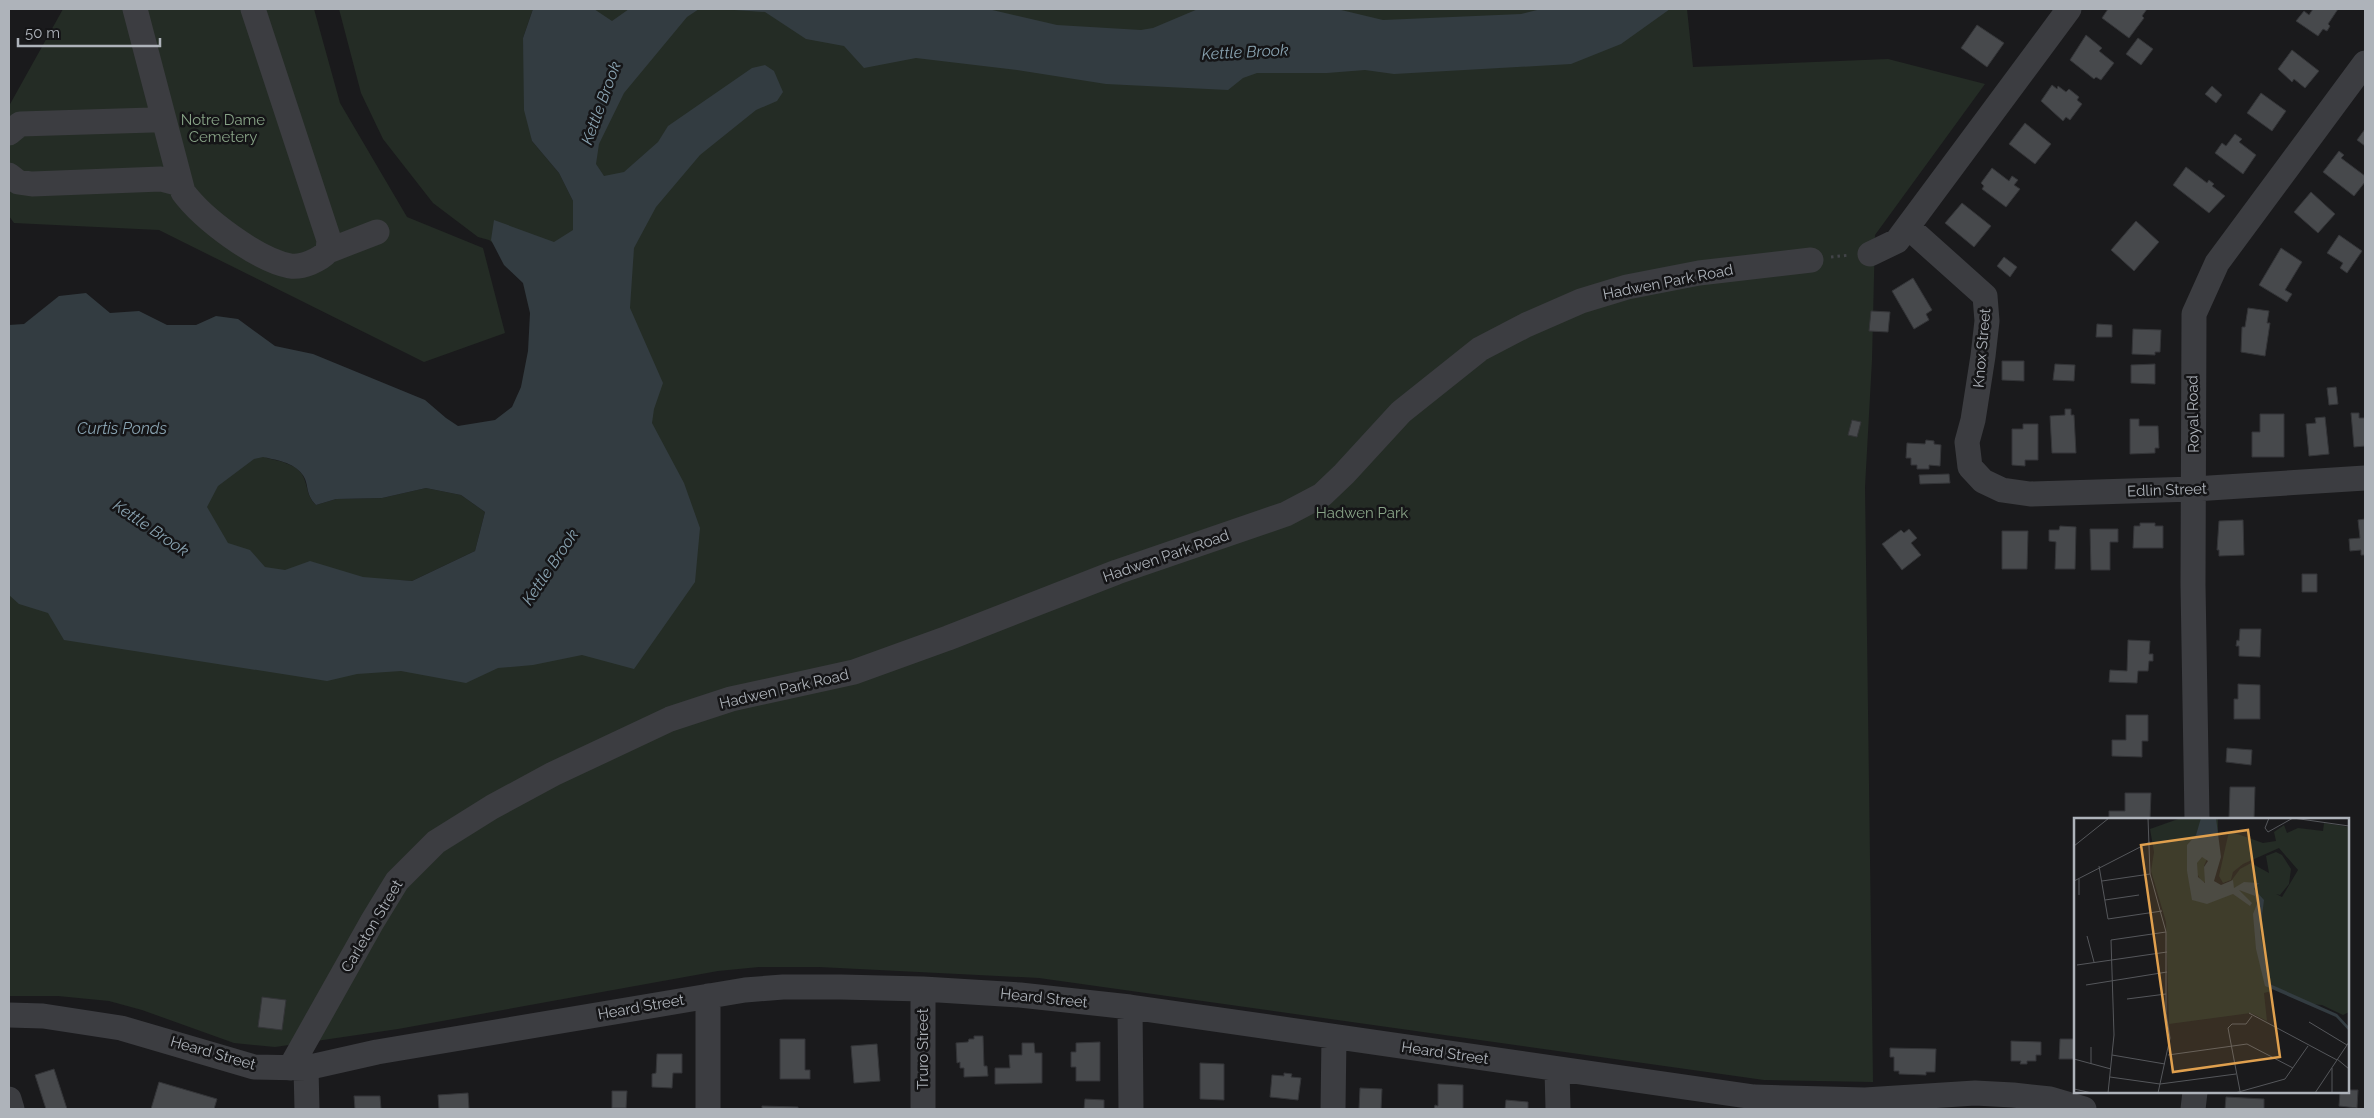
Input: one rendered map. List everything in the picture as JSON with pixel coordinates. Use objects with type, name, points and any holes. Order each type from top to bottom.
[{"type":"street","points":[[135,9],[180,184],[183,192],[195,208],[234,238],[271,260],[292,266],[312,262],[328,251],[377,232]]},
{"type":"street","points":[[253,9],[328,240],[328,251]]},
{"type":"street","points":[[1870,254],[1897,241],[2068,9]]},
{"type":"street","name":"Royal Road","points":[[2197,818],[2193,595],[2194,489],[2192,399],[2194,314],[2217,263],[2365,63]]},
{"type":"street","points":[[9,133],[20,124],[152,120],[162,112]]},
{"type":"street","points":[[9,175],[18,182],[32,184],[161,179],[180,184]]},
{"type":"street","name":"Knox Street","points":[[1908,227],[1985,296],[1987,321],[1983,356],[1974,420],[1967,442],[1970,467],[1974,472]]},
{"type":"street","name":"Hadwen Park Road","points":[[484,811],[553,774],[670,719],[731,699],[854,672],[948,638],[1117,572],[1286,514],[1322,495],[1401,412],[1480,349],[1526,325],[1580,301],[1628,287],[1699,273],[1811,260]]},
{"type":"street","name":"Edlin Street","points":[[1974,472],[1983,481],[2002,490],[2030,494],[2194,489],[2365,478]]},
{"type":"street","name":"Carleton Street","points":[[298,1068],[372,922],[397,881],[436,842],[484,811]]},
{"type":"street","name":"Heard Street","points":[[9,1015],[44,1016],[112,1026],[150,1035],[254,1067],[298,1068],[376,1052],[708,996],[783,987],[923,988],[1020,995],[1130,1007],[1754,1097],[1966,1102],[2013,1095],[2050,1099],[2084,1109]]},
{"type":"street","name":"Truro Street","points":[[923,988],[923,1109]]},
{"type":"street","points":[[708,996],[708,1109]]},
{"type":"street","points":[[1130,1007],[1131,1109]]},
{"type":"street","points":[[1333,1109],[1334,1037]]},
{"type":"street","points":[[298,1068],[307,1109]]},
{"type":"street","points":[[1557,1070],[1558,1109]]},
{"type":"street","points":[[2193,1109],[2195,1093]]},
{"type":"street","points":[[9,1099],[12,1109]]},
{"type":"path","points":[[1811,260],[1870,254]]},
{"type":"green space","name":"Notre Dame Cemetery","points":[[63,9],[314,9],[340,103],[407,217],[483,248],[505,333],[424,362],[159,230],[14,223],[9,216],[9,106]]},
{"type":"green space","name":"Hadwen Park","points":[[339,9],[533,9],[523,38],[532,141],[559,173],[573,201],[573,230],[579,239],[545,9],[1687,9],[1693,67],[1888,59],[1985,84],[1875,235],[1872,360],[1865,487],[1873,1082],[1764,1080],[1039,978],[819,967],[759,967],[718,971],[398,1029],[275,1047],[234,1043],[142,1010],[109,1001],[58,996],[9,996],[9,327],[267,458],[292,466],[303,476],[309,495],[316,505],[336,499],[382,498],[426,488],[461,495],[485,512],[475,551],[412,581],[374,579],[469,592],[536,329],[524,282],[500,248],[489,240],[478,237],[433,203],[383,139],[361,93]]},
{"type":"water","name":"Curtis Ponds","points":[[533,9],[594,9],[612,21],[629,9],[699,9],[687,17],[624,93],[599,144],[596,164],[604,176],[624,172],[658,142],[668,126],[752,68],[765,65],[774,71],[783,92],[777,101],[756,110],[700,155],[656,207],[634,248],[630,308],[663,383],[654,409],[652,423],[684,483],[700,528],[695,582],[634,669],[582,655],[533,665],[498,668],[466,683],[401,671],[357,674],[327,681],[64,640],[48,613],[19,604],[9,595],[9,325],[24,324],[59,296],[86,293],[110,313],[139,311],[167,325],[196,325],[216,316],[238,319],[275,346],[313,354],[425,400],[458,426],[495,420],[512,407],[521,387],[528,351],[530,313],[523,283],[504,265],[491,240],[494,220],[554,242],[573,230],[573,201],[559,173],[532,141],[524,110],[523,38]],"holes":[[[263,457],[284,462],[298,470],[306,481],[308,493],[316,505],[336,499],[382,498],[426,488],[461,495],[485,512],[475,551],[412,581],[363,577],[310,561],[285,570],[265,567],[250,550],[228,543],[207,507],[218,486],[254,459]]]},
{"type":"water","name":"Kettle Brook","points":[[719,9],[988,9],[1057,25],[1141,30],[1153,28],[1198,9],[1337,9],[1383,20],[1521,14],[1541,9],[1670,9],[1621,44],[1571,64],[1394,74],[1365,70],[1327,73],[1257,73],[1243,78],[1228,90],[1106,84],[1017,70],[916,58],[864,68],[844,46],[806,39],[765,12]]},
{"type":"building","points":[[2108,9],[2147,9],[2142,16],[2144,18],[2129,38],[2102,18]]},
{"type":"building","points":[[2313,9],[2338,9],[2328,24],[2330,26],[2327,31],[2323,29],[2318,36],[2296,21],[2304,11],[2309,15]]},
{"type":"building","points":[[1977,25],[2004,43],[1987,67],[1961,48]]},
{"type":"building","points":[[2086,35],[2102,48],[2099,51],[2114,63],[2101,80],[2096,77],[2094,79],[2070,60]]},
{"type":"building","points":[[2138,38],[2153,49],[2141,65],[2126,54]]},
{"type":"building","points":[[2292,50],[2319,71],[2305,88],[2294,79],[2292,82],[2278,69]]},
{"type":"building","points":[[2052,85],[2057,89],[2058,86],[2066,92],[2069,89],[2079,97],[2077,100],[2082,104],[2070,120],[2066,117],[2063,121],[2041,101]]},
{"type":"building","points":[[2212,86],[2222,95],[2216,103],[2205,94]]},
{"type":"building","points":[[2261,93],[2286,111],[2272,131],[2247,113]]},
{"type":"building","points":[[2025,123],[2051,144],[2035,164],[2009,144]]},
{"type":"building","points":[[2365,129],[2365,146],[2357,140]]},
{"type":"building","points":[[2235,134],[2242,139],[2239,142],[2256,155],[2243,174],[2215,153],[2222,143],[2226,146]]},
{"type":"building","points":[[2339,151],[2344,155],[2341,158],[2365,176],[2365,182],[2354,196],[2323,172]]},
{"type":"building","points":[[2186,167],[2207,183],[2209,180],[2214,184],[2212,186],[2225,196],[2209,213],[2173,185]]},
{"type":"building","points":[[1992,168],[2009,181],[2012,176],[2018,180],[2014,185],[2020,189],[2006,207],[1982,189],[1984,186],[1981,183]]},
{"type":"building","points":[[2311,192],[2335,214],[2318,233],[2294,212]]},
{"type":"building","points":[[1962,203],[1991,226],[1974,247],[1945,223]]},
{"type":"building","points":[[2136,221],[2159,242],[2134,271],[2111,250]]},
{"type":"building","points":[[2339,235],[2362,251],[2347,273],[2340,268],[2343,263],[2327,253]]},
{"type":"building","points":[[2281,248],[2302,262],[2285,290],[2292,294],[2287,302],[2259,285]]},
{"type":"building","points":[[2004,257],[2017,267],[2010,277],[1997,266]]},
{"type":"building","points":[[1913,278],[1932,310],[1926,314],[1929,320],[1914,329],[1892,291]]},
{"type":"building","points":[[2248,308],[2269,311],[2267,323],[2270,323],[2265,356],[2241,352],[2242,327],[2245,327]]},
{"type":"building","points":[[1871,311],[1890,312],[1888,332],[1869,331]]},
{"type":"building","points":[[2097,324],[2112,325],[2112,337],[2096,337]]},
{"type":"building","points":[[2133,329],[2161,330],[2160,352],[2155,352],[2155,355],[2132,354]]},
{"type":"building","points":[[2002,361],[2024,361],[2024,381],[2002,380]]},
{"type":"building","points":[[2055,364],[2075,365],[2074,381],[2053,380]]},
{"type":"building","points":[[2155,364],[2155,384],[2131,383],[2131,365]]},
{"type":"building","points":[[2336,387],[2338,404],[2329,405],[2327,388]]},
{"type":"building","points":[[2065,409],[2071,409],[2071,415],[2074,415],[2076,453],[2052,453],[2050,416],[2065,415]]},
{"type":"building","points":[[2351,413],[2359,413],[2359,418],[2365,418],[2365,446],[2354,447]]},
{"type":"building","points":[[2260,414],[2284,414],[2284,457],[2252,457],[2252,432],[2260,432]]},
{"type":"building","points":[[2325,417],[2329,454],[2309,456],[2306,424],[2316,423],[2315,418]]},
{"type":"building","points":[[2130,419],[2139,419],[2139,426],[2158,426],[2159,448],[2155,448],[2155,453],[2130,454]]},
{"type":"building","points":[[1852,420],[1861,422],[1857,437],[1848,435]]},
{"type":"building","points":[[2023,424],[2038,424],[2038,460],[2025,460],[2025,466],[2012,465],[2012,429],[2023,429]]},
{"type":"building","points":[[1926,440],[1934,441],[1934,444],[1941,445],[1940,466],[1929,465],[1929,469],[1917,469],[1917,465],[1911,465],[1911,458],[1906,458],[1907,443],[1925,444]]},
{"type":"building","points":[[1949,474],[1950,483],[1920,484],[1919,475]]},
{"type":"building","points":[[2365,519],[2365,555],[2361,555],[2361,550],[2350,551],[2349,539],[2360,538],[2358,520]]},
{"type":"building","points":[[2243,520],[2244,555],[2219,556],[2219,550],[2217,550],[2219,521]]},
{"type":"building","points":[[2140,523],[2155,523],[2155,526],[2163,526],[2163,548],[2133,548],[2134,526],[2140,526]]},
{"type":"building","points":[[2060,526],[2076,527],[2075,569],[2055,569],[2056,542],[2049,541],[2049,530],[2059,530]]},
{"type":"building","points":[[1909,529],[1917,538],[1911,543],[1921,555],[1902,570],[1882,544],[1901,530],[1904,533]]},
{"type":"building","points":[[2090,529],[2118,529],[2118,542],[2110,542],[2110,570],[2091,570]]},
{"type":"building","points":[[2002,531],[2028,531],[2027,569],[2002,569]]},
{"type":"building","points":[[2302,574],[2317,574],[2317,592],[2302,592]]},
{"type":"building","points":[[2240,629],[2261,629],[2260,657],[2239,656],[2239,646],[2236,646],[2237,640],[2239,641]]},
{"type":"building","points":[[2128,640],[2150,641],[2149,654],[2153,654],[2153,661],[2149,661],[2148,671],[2138,671],[2137,683],[2109,682],[2110,670],[2127,671]]},
{"type":"building","points":[[2238,684],[2260,685],[2260,719],[2234,719],[2234,699],[2238,699]]},
{"type":"building","points":[[2126,715],[2148,715],[2148,741],[2142,741],[2142,757],[2112,756],[2112,740],[2126,740]]},
{"type":"building","points":[[2227,748],[2252,750],[2251,765],[2226,762]]},
{"type":"building","points":[[2230,787],[2255,787],[2254,818],[2229,818]]},
{"type":"building","points":[[2125,793],[2151,793],[2150,818],[2109,818],[2109,811],[2125,811]]},
{"type":"building","points":[[262,997],[286,1000],[282,1030],[258,1027]]},
{"type":"building","points":[[974,1036],[983,1036],[984,1066],[987,1066],[988,1076],[964,1077],[964,1068],[960,1068],[960,1062],[957,1063],[956,1043],[968,1042],[969,1039],[974,1039]]},
{"type":"building","points":[[780,1039],[805,1039],[805,1070],[810,1070],[810,1079],[780,1079]]},
{"type":"building","points":[[2060,1039],[2074,1039],[2074,1059],[2059,1059]]},
{"type":"building","points":[[2011,1041],[2041,1042],[2041,1055],[2036,1055],[2036,1061],[2027,1061],[2027,1064],[2020,1064],[2021,1061],[2011,1061]]},
{"type":"building","points":[[1100,1042],[1100,1081],[1076,1081],[1076,1067],[1071,1067],[1071,1052],[1076,1052],[1076,1043]]},
{"type":"building","points":[[1022,1043],[1034,1043],[1035,1053],[1042,1053],[1042,1083],[995,1084],[995,1068],[1010,1068],[1009,1055],[1022,1055]]},
{"type":"building","points":[[877,1044],[880,1081],[854,1083],[851,1046]]},
{"type":"building","points":[[1890,1048],[1936,1049],[1935,1072],[1926,1072],[1926,1075],[1899,1074],[1899,1071],[1894,1071],[1894,1057],[1890,1057]]},
{"type":"building","points":[[657,1054],[682,1054],[682,1073],[673,1073],[672,1088],[652,1087],[652,1074],[656,1073]]},
{"type":"building","points":[[1200,1063],[1224,1064],[1224,1100],[1200,1099]]},
{"type":"building","points":[[54,1069],[67,1109],[46,1109],[35,1075]]},
{"type":"building","points":[[1284,1073],[1292,1074],[1291,1077],[1301,1078],[1298,1100],[1270,1097],[1272,1075],[1284,1076]]},
{"type":"building","points":[[159,1082],[217,1099],[214,1109],[151,1109]]},
{"type":"building","points":[[1438,1084],[1463,1085],[1463,1109],[1434,1109],[1435,1105],[1438,1106]]},
{"type":"building","points":[[1360,1088],[1382,1089],[1381,1109],[1359,1109]]},
{"type":"building","points":[[2358,1090],[2357,1108],[2339,1106],[2340,1093]]},
{"type":"building","points":[[612,1091],[627,1091],[626,1108],[612,1108]]},
{"type":"building","points":[[468,1093],[469,1109],[439,1109],[438,1095]]},
{"type":"building","points":[[354,1096],[380,1096],[381,1109],[355,1109]]},
{"type":"building","points":[[2226,1097],[2264,1099],[2264,1109],[2225,1109]]},
{"type":"building","points":[[1085,1099],[1104,1100],[1104,1109],[1084,1109]]},
{"type":"building","points":[[1506,1100],[1528,1102],[1528,1109],[1505,1109]]},
{"type":"building","points":[[762,1106],[798,1107],[798,1109],[762,1109]]}]
